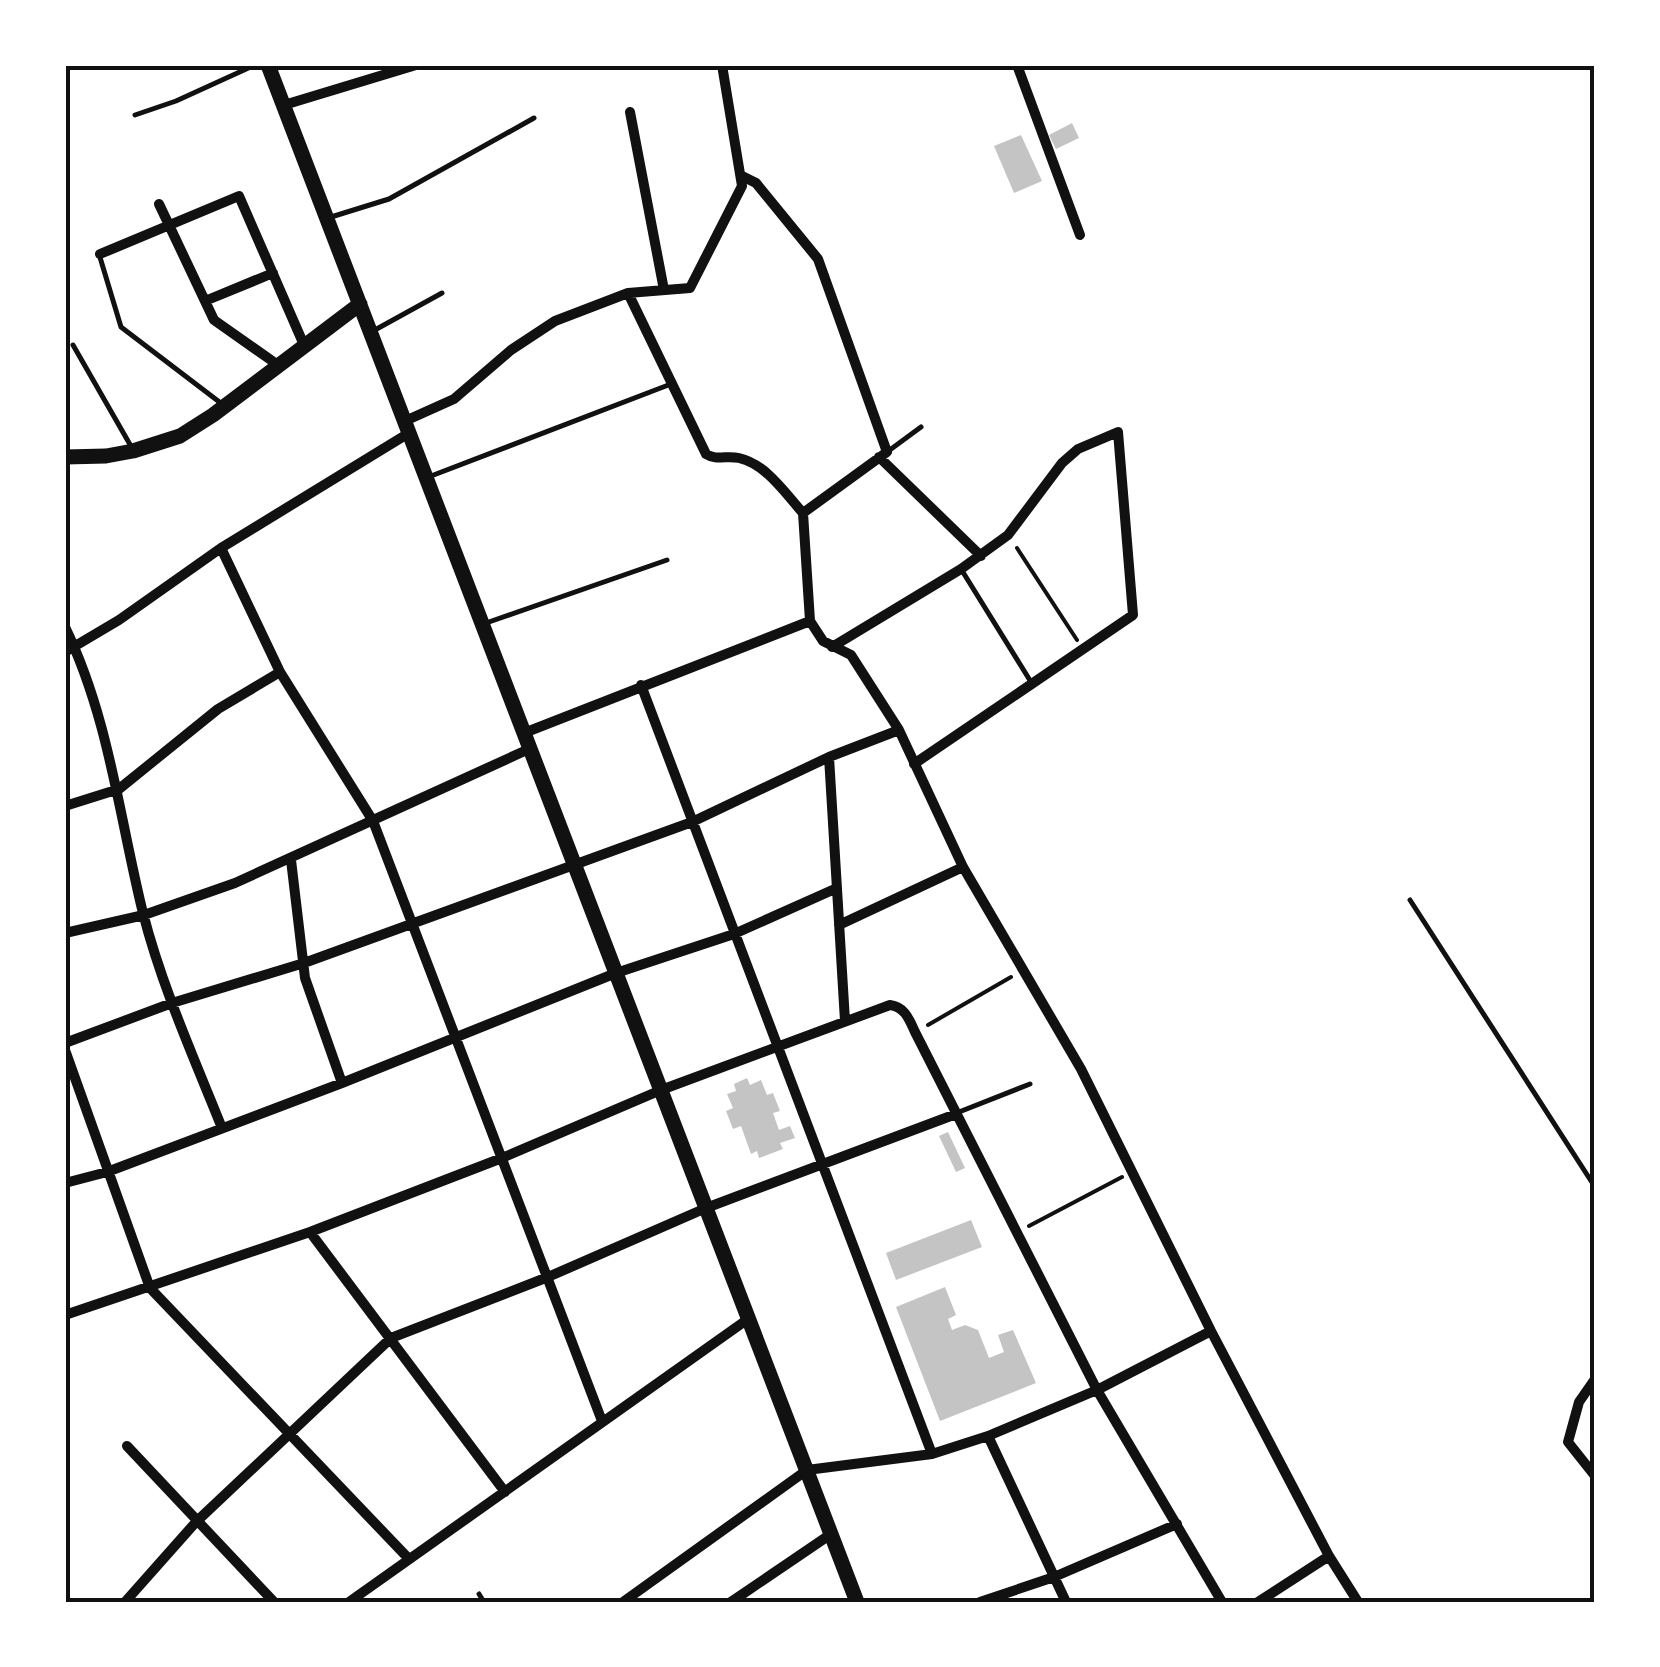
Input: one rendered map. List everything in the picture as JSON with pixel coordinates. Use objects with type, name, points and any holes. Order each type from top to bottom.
[{"type":"main road","points":[[268,65],[857,1602]]},
{"type":"main road","points":[[65,456],[95,457],[133,451],[180,436],[360,304]]},
{"type":"street","points":[[284,105],[416,65]]},
{"type":"street","points":[[70,650],[454,399],[512,350],[555,321],[628,293],[690,288],[742,186],[722,65]]},
{"type":"street","points":[[1017,65],[1080,235]]},
{"type":"street","points":[[630,112],[664,290]]},
{"type":"street","points":[[742,176],[756,182],[818,259],[883,455],[981,556]]},
{"type":"street","points":[[100,254],[239,196],[304,345]]},
{"type":"street","points":[[159,204],[214,320],[278,365]]},
{"type":"street","points":[[204,300],[272,272]]},
{"type":"street","points":[[628,293],[706,454],[715,458],[737,457],[755,465],[803,513],[810,621],[823,641],[850,655],[900,730],[963,868],[1080,1069],[1211,1331],[1358,1602]]},
{"type":"street","points":[[832,647],[981,556],[1008,535],[1062,462],[1078,449],[1118,432],[1133,615],[914,764]]},
{"type":"street","points":[[803,513],[883,455]]},
{"type":"street","points":[[222,548],[280,672],[372,821],[602,1421]]},
{"type":"street","points":[[65,933],[144,915],[292,860],[641,685],[810,621]]},
{"type":"street","points":[[65,627],[70,650],[100,715],[144,915],[172,1003],[222,1128]]},
{"type":"street","points":[[65,806],[119,789],[218,708],[280,672]]},
{"type":"street","points":[[641,685],[932,1454]]},
{"type":"street","points":[[409,1558],[150,1288],[65,1046],[172,1003],[304,963],[692,822],[829,756],[900,730]]},
{"type":"street","points":[[829,756],[845,1021]]},
{"type":"street","points":[[292,860],[309,992],[342,1083]]},
{"type":"street","points":[[839,925],[963,868]]},
{"type":"street","points":[[65,1184],[107,1172],[342,1083],[616,973],[734,934],[837,888]]},
{"type":"street","points":[[65,1315],[310,1232],[502,1158],[661,1090],[890,1004],[901,1008],[916,1032],[1097,1390],[1222,1602]]},
{"type":"street","points":[[125,1602],[196,1522],[392,1338],[548,1277],[706,1208],[956,1114]]},
{"type":"street","points":[[310,1232],[504,1492]]},
{"type":"street","points":[[349,1602],[748,1319]]},
{"type":"street","points":[[623,1602],[808,1470],[932,1454],[988,1436],[1097,1390],[1211,1331]]},
{"type":"street","points":[[1595,1379],[1579,1402],[1568,1442],[1595,1476]]},
{"type":"street","points":[[988,1436],[1066,1602]]},
{"type":"street","points":[[126,1446],[274,1602]]},
{"type":"street","points":[[980,1602],[1054,1577],[1176,1524]]},
{"type":"street","points":[[732,1602],[831,1534]]},
{"type":"street","points":[[1258,1602],[1330,1556]]},
{"type":"lane","points":[[135,114],[176,101],[255,65]]},
{"type":"lane","points":[[328,218],[389,199],[534,118]]},
{"type":"lane","points":[[100,254],[121,328],[225,406]]},
{"type":"lane","points":[[371,332],[442,293]]},
{"type":"lane","points":[[73,345],[133,451]]},
{"type":"lane","points":[[427,477],[671,384]]},
{"type":"lane","points":[[883,455],[921,427]]},
{"type":"lane","points":[[483,624],[668,560]]},
{"type":"lane","points":[[961,569],[1032,684]]},
{"type":"lane","points":[[1410,900],[1595,1187]]},
{"type":"lane","points":[[956,1114],[1030,1084]]},
{"type":"lane","points":[[479,1594],[484,1602]]},
{"type":"path","points":[[1008,535],[1083,649]]},
{"type":"path","points":[[916,1032],[1024,970]]},
{"type":"path","points":[[1016,1234],[1132,1172]]},
{"type":"building","points":[[1072,123],[1079,138],[1056,149],[1049,135]]},
{"type":"building","points":[[1021,135],[1042,181],[1014,193],[994,146]]},
{"type":"building","points":[[747,1078],[750,1085],[761,1080],[767,1095],[773,1093],[780,1111],[773,1113],[779,1130],[790,1126],[795,1138],[780,1143],[783,1149],[759,1158],[757,1151],[751,1154],[741,1126],[733,1129],[726,1111],[733,1108],[727,1094],[736,1091],[734,1084]]},
{"type":"building","points":[[948,1132],[965,1168],[956,1172],[939,1136]]},
{"type":"building","points":[[971,1220],[982,1247],[896,1280],[886,1253]]},
{"type":"building","points":[[945,1287],[956,1315],[948,1319],[952,1330],[965,1325],[978,1330],[989,1358],[1004,1352],[998,1335],[1013,1330],[1036,1383],[940,1421],[896,1307]]}]
